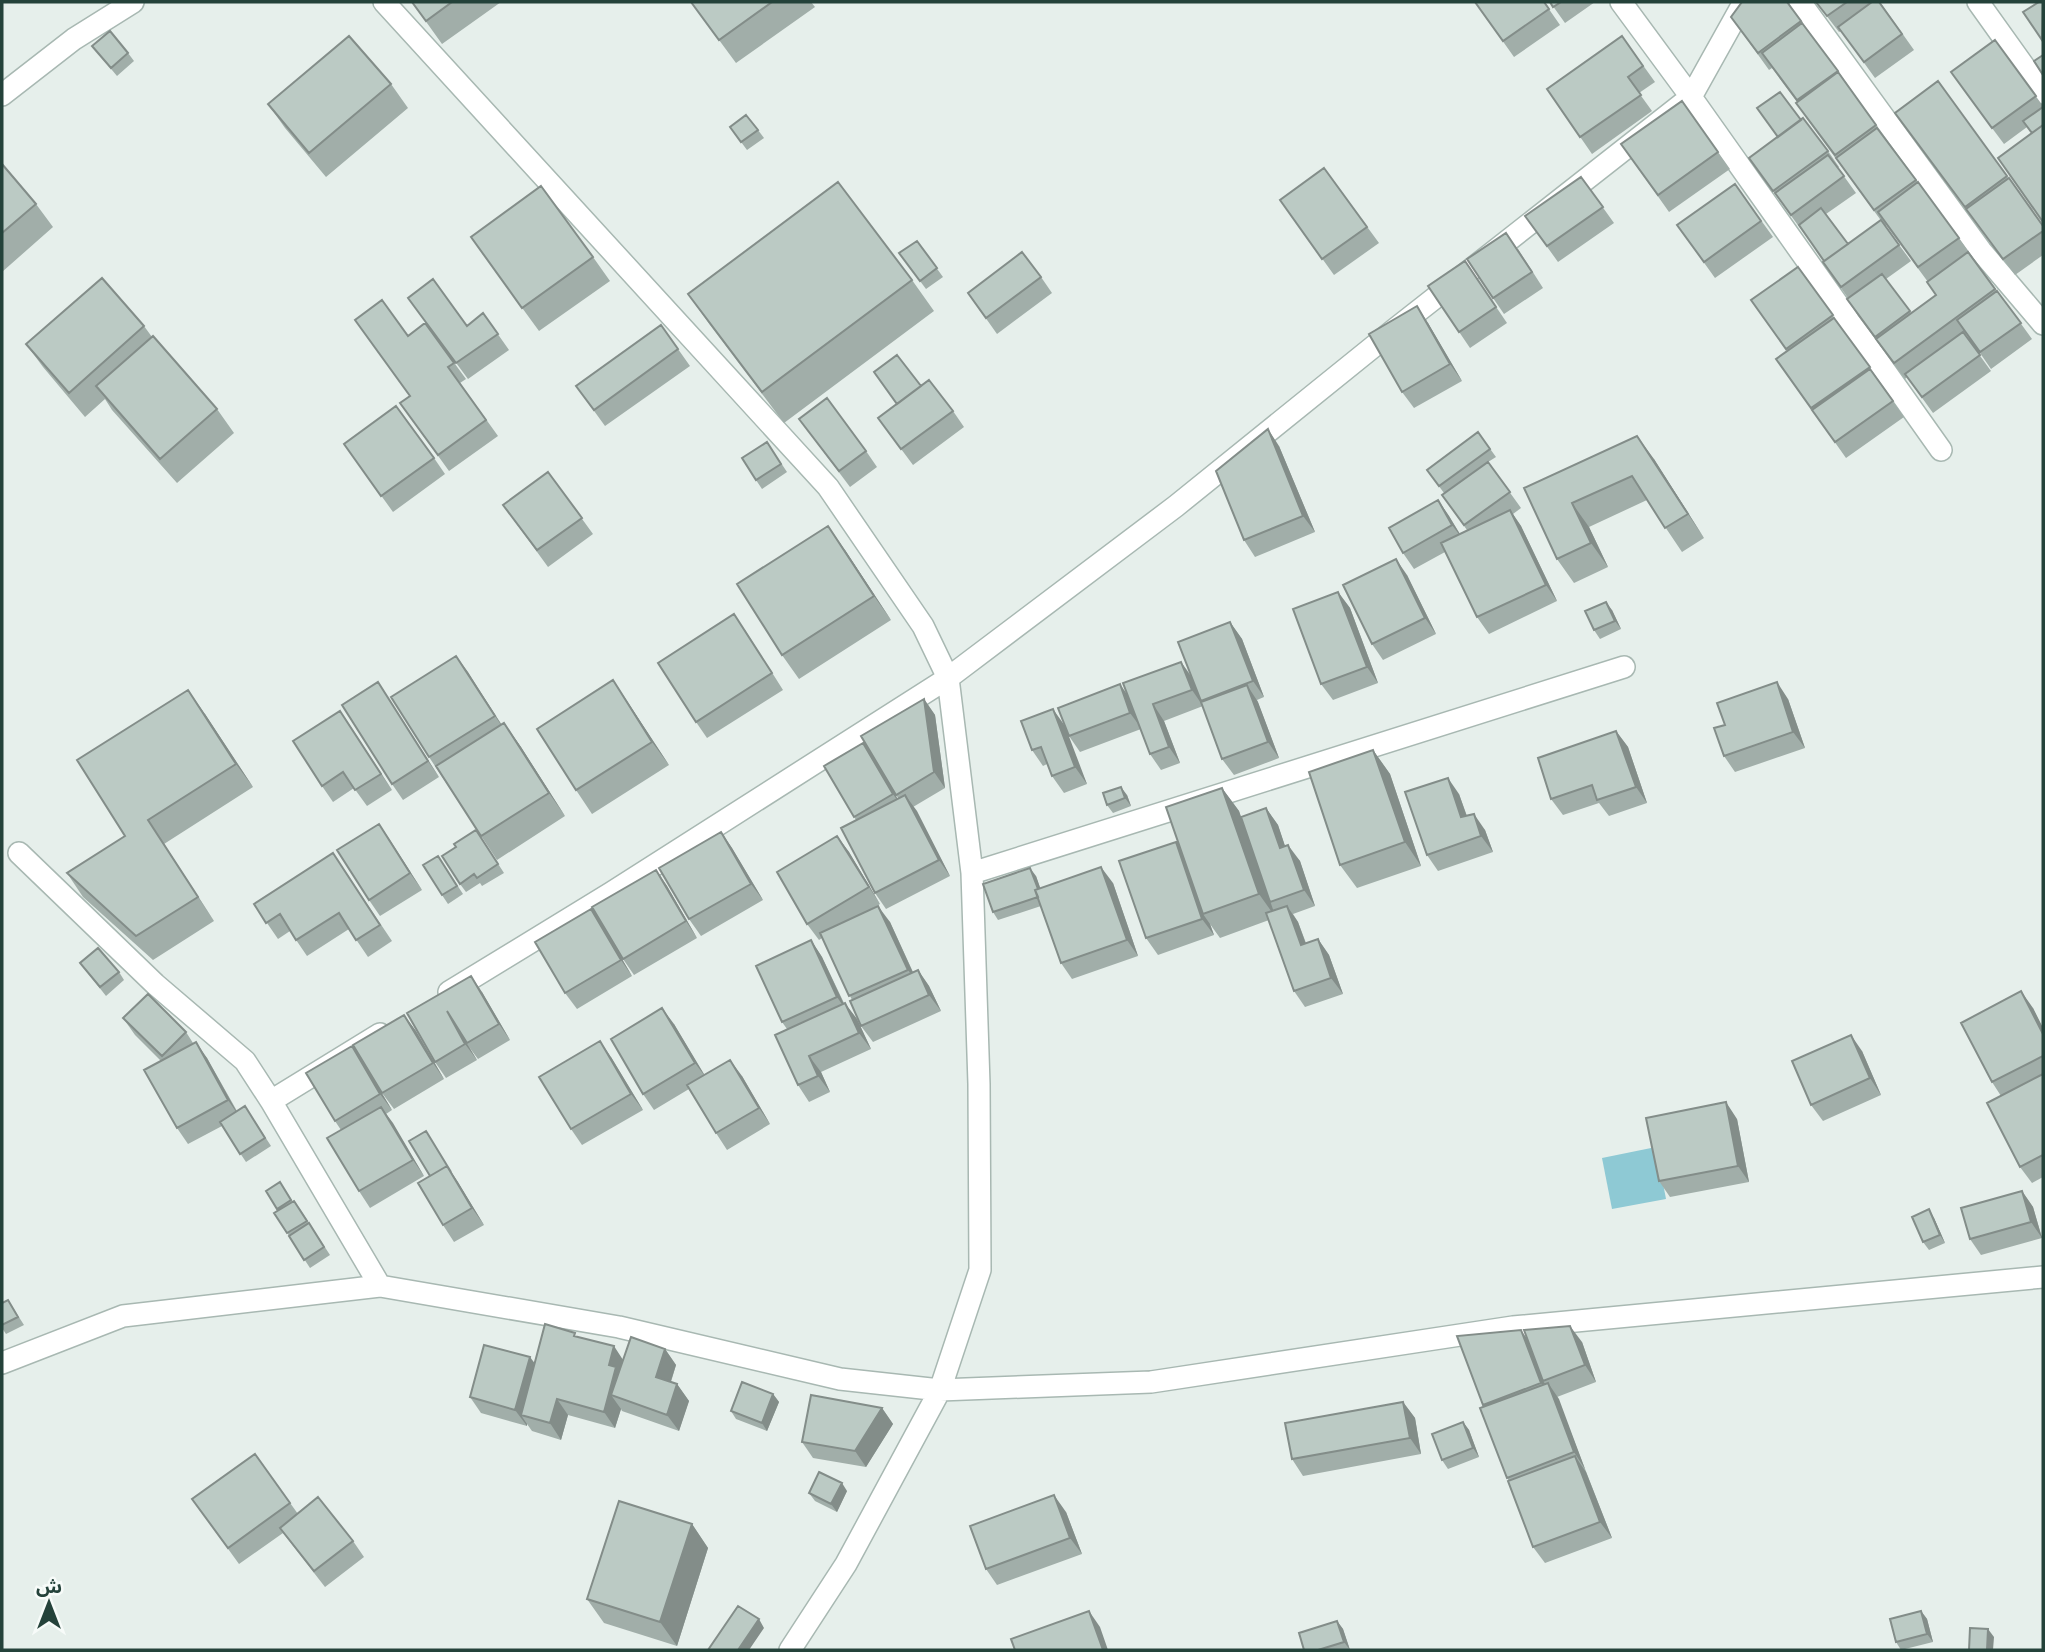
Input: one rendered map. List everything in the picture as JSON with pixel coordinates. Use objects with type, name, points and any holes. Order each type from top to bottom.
[{"type":"street","points":[[2,95],[74,39],[133,2]]},
{"type":"street","points":[[384,2],[828,487],[923,626],[948,678],[972,873],[979,1084],[980,1270],[940,1390],[846,1564],[790,1650]]},
{"type":"street","points":[[1621,2],[1941,450]]},
{"type":"street","points":[[436,1000],[611,893],[948,678],[1176,506],[1394,330],[1691,97],[1744,2]]},
{"type":"street","points":[[1800,2],[1981,251],[2043,324]]},
{"type":"street","points":[[1978,2],[2043,93]]},
{"type":"street","points":[[972,873],[1624,667]]},
{"type":"street","points":[[19,853],[155,984],[244,1061],[271,1101],[380,1286]]},
{"type":"street","points":[[271,1101],[400,1022]]},
{"type":"street","points":[[2,1363],[123,1316],[380,1286],[619,1327],[840,1379],[940,1390],[1151,1382],[1513,1327],[2043,1278]]},
{"type":"water","points":[[1656,1147],[1666,1199],[1612,1209],[1602,1158]]},
{"type":"building","points":[[412,2],[452,2],[426,21]]},
{"type":"building","points":[[691,2],[772,2],[719,40]]},
{"type":"building","points":[[1475,2],[1544,2],[1549,9],[1503,41]]},
{"type":"building","points":[[1742,2],[1787,2],[1801,21],[1758,53],[1731,17]]},
{"type":"building","points":[[1816,2],[1847,2],[1827,16]]},
{"type":"building","points":[[1872,2],[1879,2],[1902,34],[1864,62],[1838,27]]},
{"type":"building","points":[[2043,2],[2042,40],[2023,12]]},
{"type":"building","points":[[1802,23],[1838,71],[1797,100],[1762,53]]},
{"type":"building","points":[[110,31],[128,53],[111,68],[92,46]]},
{"type":"building","points":[[349,36],[391,84],[309,153],[268,104]]},
{"type":"building","points":[[1622,36],[1643,66],[1628,77],[1641,95],[1580,137],[1547,89]]},
{"type":"building","points":[[1995,40],[2036,96],[1992,128],[1951,72]]},
{"type":"building","points":[[2043,55],[2043,75],[2034,61]]},
{"type":"building","points":[[1838,72],[1876,125],[1835,155],[1796,103]]},
{"type":"building","points":[[1938,81],[2007,176],[1965,207],[1895,113]]},
{"type":"building","points":[[1780,92],[1801,120],[1778,137],[1757,108]]},
{"type":"building","points":[[1682,101],[1718,152],[1658,195],[1621,144]]},
{"type":"building","points":[[2043,107],[2043,125],[2032,133],[2023,121]]},
{"type":"building","points":[[746,115],[758,130],[741,142],[730,127]]},
{"type":"building","points":[[1803,118],[1828,151],[1773,191],[1749,158]]},
{"type":"building","points":[[2043,125],[2043,222],[1998,158]]},
{"type":"building","points":[[1877,128],[1916,180],[1874,210],[1836,158]]},
{"type":"building","points":[[1828,155],[1844,176],[1791,215],[1775,193]]},
{"type":"building","points":[[2,164],[36,204],[2,233]]},
{"type":"building","points":[[1324,168],[1367,227],[1322,259],[1280,200]]},
{"type":"building","points":[[1581,177],[1603,207],[1547,246],[1525,216]]},
{"type":"building","points":[[2009,178],[2043,226],[2043,231],[2003,259],[1966,209]]},
{"type":"building","points":[[838,182],[912,280],[762,392],[688,294]]},
{"type":"building","points":[[1918,182],[1959,238],[1918,267],[1878,212]]},
{"type":"building","points":[[1735,184],[1761,221],[1704,262],[1677,225]]},
{"type":"building","points":[[541,186],[593,257],[522,308],[471,237]]},
{"type":"building","points":[[1821,208],[1848,244],[1824,261],[1799,225]]},
{"type":"building","points":[[1881,220],[1899,245],[1841,287],[1823,262]]},
{"type":"building","points":[[1506,233],[1532,272],[1493,298],[1467,259]]},
{"type":"building","points":[[917,241],[937,268],[920,281],[899,253]]},
{"type":"building","points":[[1022,252],[1041,277],[986,318],[968,293]]},
{"type":"building","points":[[1968,252],[1995,289],[1894,363],[1876,339],[1936,295],[1927,282]]},
{"type":"building","points":[[1465,261],[1496,307],[1459,332],[1428,286]]},
{"type":"building","points":[[1798,267],[1833,315],[1786,349],[1751,300]]},
{"type":"building","points":[[1882,274],[1910,311],[1875,337],[1847,299]]},
{"type":"building","points":[[102,278],[144,326],[69,393],[26,344]]},
{"type":"building","points":[[433,279],[467,326],[483,313],[498,334],[456,363],[408,298]]},
{"type":"building","points":[[1997,291],[2021,323],[1980,352],[1957,320]]},
{"type":"building","points":[[382,300],[408,336],[425,323],[454,363],[448,367],[486,420],[438,455],[400,403],[410,396],[355,320]]},
{"type":"building","points":[[1417,306],[1450,364],[1402,392],[1369,334]]},
{"type":"building","points":[[1834,318],[1870,367],[1811,408],[1776,359]]},
{"type":"building","points":[[661,325],[678,349],[594,410],[576,386]]},
{"type":"building","points":[[1963,332],[1980,355],[1922,397],[1905,374]]},
{"type":"building","points":[[153,336],[217,409],[160,459],[96,386]]},
{"type":"building","points":[[897,355],[921,386],[897,404],[874,372]]},
{"type":"building","points":[[1870,369],[1893,401],[1835,442],[1812,410]]},
{"type":"building","points":[[929,380],[953,411],[901,449],[878,418]]},
{"type":"building","points":[[827,398],[866,451],[839,471],[799,419]]},
{"type":"building","points":[[396,406],[434,458],[381,496],[344,444]]},
{"type":"building","points":[[1268,429],[1303,516],[1244,540],[1216,471]]},
{"type":"building","points":[[1478,432],[1490,449],[1439,486],[1427,470]]},
{"type":"building","points":[[1637,436],[1688,514],[1665,528],[1632,476],[1572,503],[1591,543],[1557,559],[1524,488]]},
{"type":"building","points":[[767,442],[781,464],[756,480],[742,458]]},
{"type":"building","points":[[1488,462],[1510,492],[1464,525],[1442,495]]},
{"type":"building","points":[[548,472],[582,518],[537,550],[503,505]]},
{"type":"building","points":[[1438,500],[1452,525],[1403,553],[1389,528]]},
{"type":"building","points":[[1510,510],[1546,585],[1477,617],[1441,543]]},
{"type":"building","points":[[828,526],[874,596],[782,655],[737,584]]},
{"type":"building","points":[[1396,559],[1425,618],[1372,644],[1343,585]]},
{"type":"building","points":[[1338,592],[1367,667],[1321,684],[1293,609]]},
{"type":"building","points":[[1606,602],[1615,621],[1594,630],[1585,611]]},
{"type":"building","points":[[734,614],[772,673],[696,722],[658,663]]},
{"type":"building","points":[[1230,622],[1253,681],[1201,701],[1178,642]]},
{"type":"building","points":[[456,656],[495,716],[429,757],[391,697]]},
{"type":"building","points":[[1181,662],[1192,690],[1153,704],[1169,747],[1150,754],[1123,683]]},
{"type":"building","points":[[613,680],[652,742],[576,790],[537,729]]},
{"type":"building","points":[[378,682],[428,761],[392,784],[342,705]]},
{"type":"building","points":[[1777,682],[1793,732],[1724,756],[1714,728],[1725,725],[1717,703]]},
{"type":"building","points":[[1120,684],[1130,713],[1069,736],[1058,708]]},
{"type":"building","points":[[1247,685],[1268,742],[1222,759],[1201,702]]},
{"type":"building","points":[[188,690],[236,764],[148,820],[198,897],[136,936],[67,873],[125,836],[77,760]]},
{"type":"building","points":[[924,699],[934,772],[896,795],[861,736]]},
{"type":"building","points":[[1053,709],[1075,767],[1052,776],[1041,747],[1032,750],[1021,721]]},
{"type":"building","points":[[340,711],[381,774],[355,790],[343,772],[322,786],[293,741]]},
{"type":"building","points":[[504,723],[549,793],[481,836],[436,766]]},
{"type":"building","points":[[1616,731],[1636,787],[1597,800],[1592,785],[1551,799],[1538,758]]},
{"type":"building","points":[[863,743],[893,794],[854,817],[824,766]]},
{"type":"building","points":[[1373,750],[1405,842],[1340,865],[1309,772]]},
{"type":"building","points":[[1448,778],[1461,817],[1474,814],[1481,836],[1427,855],[1405,792]]},
{"type":"building","points":[[1121,787],[1125,798],[1107,805],[1103,793]]},
{"type":"building","points":[[1222,788],[1259,894],[1203,914],[1166,807]]},
{"type":"building","points":[[905,795],[939,860],[875,893],[841,828]]},
{"type":"building","points":[[1266,808],[1280,848],[1288,845],[1304,890],[1270,902],[1241,817]]},
{"type":"building","points":[[379,824],[410,873],[369,900],[337,850]]},
{"type":"building","points":[[476,830],[498,864],[477,878],[474,874],[460,884],[442,856],[456,847],[454,844]]},
{"type":"building","points":[[721,832],[751,884],[689,919],[659,868]]},
{"type":"building","points":[[837,836],[869,887],[807,924],[777,872]]},
{"type":"building","points":[[1176,842],[1202,919],[1146,938],[1119,861]]},
{"type":"building","points":[[333,853],[380,925],[356,940],[339,913],[296,940],[280,914],[266,923],[254,904]]},
{"type":"building","points":[[438,856],[457,886],[442,895],[423,865]]},
{"type":"building","points":[[1101,867],[1127,940],[1061,963],[1035,890]]},
{"type":"building","points":[[1030,868],[1038,889],[1035,890],[1038,897],[993,912],[983,884]]},
{"type":"building","points":[[656,870],[686,921],[623,959],[592,907]]},
{"type":"building","points":[[878,906],[908,970],[849,996],[820,933]]},
{"type":"building","points":[[1287,906],[1301,945],[1318,939],[1331,978],[1294,991],[1266,913]]},
{"type":"building","points":[[591,909],[621,960],[565,993],[535,942]]},
{"type":"building","points":[[811,940],[837,997],[782,1022],[756,966]]},
{"type":"building","points":[[98,948],[119,972],[100,987],[80,963]]},
{"type":"building","points":[[918,970],[929,995],[861,1026],[850,1001]]},
{"type":"building","points":[[471,976],[499,1024],[467,1043],[447,1011],[465,1044],[435,1062],[407,1013]]},
{"type":"building","points":[[2021,991],[2043,1034],[2043,1056],[1992,1082],[1961,1023]]},
{"type":"building","points":[[148,994],[186,1032],[162,1056],[123,1018]]},
{"type":"building","points":[[845,1003],[859,1033],[809,1056],[818,1076],[798,1085],[775,1035]]},
{"type":"building","points":[[662,1008],[695,1063],[643,1094],[611,1039]]},
{"type":"building","points":[[404,1015],[433,1063],[382,1093],[353,1045]]},
{"type":"building","points":[[1851,1035],[1870,1078],[1811,1105],[1792,1061]]},
{"type":"building","points":[[600,1041],[631,1094],[571,1129],[539,1077]]},
{"type":"building","points":[[196,1042],[228,1100],[177,1128],[144,1070]]},
{"type":"building","points":[[352,1046],[380,1094],[335,1121],[306,1073]]},
{"type":"building","points":[[730,1060],[759,1108],[716,1133],[687,1085]]},
{"type":"building","points":[[2043,1074],[2043,1155],[2020,1167],[1987,1103]]},
{"type":"building","points":[[1726,1102],[1738,1166],[1659,1181],[1646,1118]]},
{"type":"building","points":[[245,1106],[265,1138],[240,1154],[220,1122]]},
{"type":"building","points":[[381,1107],[413,1160],[359,1191],[327,1138]]},
{"type":"building","points":[[426,1131],[451,1172],[447,1166],[430,1176],[409,1141]]},
{"type":"building","points":[[447,1166],[472,1208],[443,1225],[418,1183]]},
{"type":"building","points":[[280,1182],[291,1200],[277,1209],[266,1191]]},
{"type":"building","points":[[2022,1191],[2031,1222],[1970,1239],[1961,1208]]},
{"type":"building","points":[[294,1201],[307,1221],[287,1233],[274,1213]]},
{"type":"building","points":[[1929,1209],[1940,1235],[1923,1242],[1912,1217]]},
{"type":"building","points":[[309,1223],[324,1247],[304,1260],[289,1236]]},
{"type":"building","points":[[8,1300],[18,1317],[2,1325],[2,1303]]},
{"type":"building","points":[[545,1324],[575,1333],[574,1336],[614,1346],[609,1365],[616,1367],[604,1412],[557,1399],[550,1423],[521,1415]]},
{"type":"building","points":[[1570,1326],[1585,1365],[1543,1381],[1524,1330]]},
{"type":"building","points":[[1521,1330],[1541,1383],[1483,1405],[1457,1336]]},
{"type":"building","points":[[631,1337],[665,1349],[656,1377],[677,1384],[667,1415],[611,1395]]},
{"type":"building","points":[[484,1345],[530,1357],[515,1410],[470,1397]]},
{"type":"building","points":[[742,1382],[773,1394],[762,1423],[731,1411]]},
{"type":"building","points":[[1548,1383],[1574,1452],[1507,1478],[1480,1408]]},
{"type":"building","points":[[811,1395],[882,1408],[855,1451],[802,1442]]},
{"type":"building","points":[[1403,1402],[1410,1438],[1292,1459],[1285,1423]]},
{"type":"building","points":[[1463,1422],[1473,1448],[1442,1460],[1432,1434]]},
{"type":"building","points":[[255,1454],[290,1503],[228,1548],[192,1499]]},
{"type":"building","points":[[1575,1456],[1600,1522],[1533,1547],[1508,1481]]},
{"type":"building","points":[[819,1472],[842,1483],[831,1504],[809,1493]]},
{"type":"building","points":[[1054,1495],[1070,1538],[986,1569],[970,1526]]},
{"type":"building","points":[[318,1497],[353,1541],[314,1571],[280,1528]]},
{"type":"building","points":[[619,1501],[692,1524],[660,1622],[587,1599]]},
{"type":"building","points":[[738,1606],[759,1619],[738,1650],[708,1650]]},
{"type":"building","points":[[1089,1611],[1103,1650],[1015,1650],[1011,1639]]},
{"type":"building","points":[[1921,1611],[1927,1634],[1896,1642],[1890,1619]]},
{"type":"building","points":[[1337,1621],[1344,1642],[1318,1650],[1304,1650],[1299,1633]]},
{"type":"building","points":[[1970,1628],[1988,1629],[1987,1650],[1969,1650]]}]
